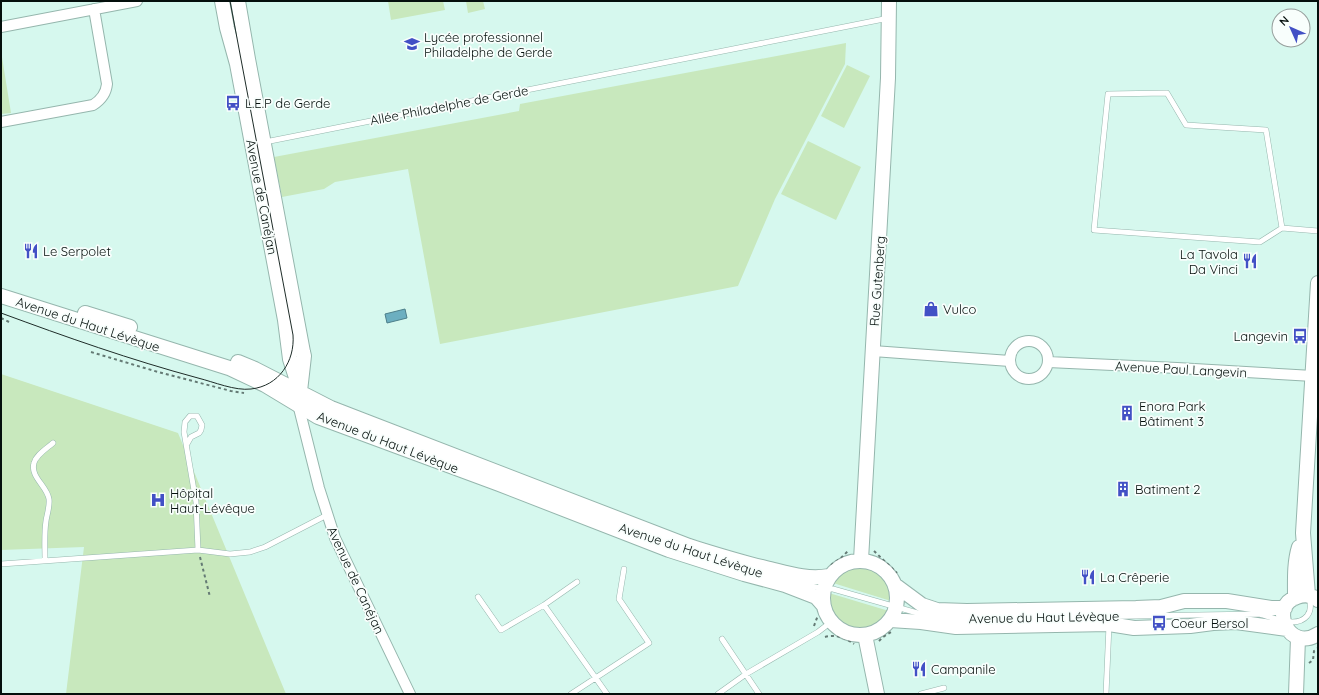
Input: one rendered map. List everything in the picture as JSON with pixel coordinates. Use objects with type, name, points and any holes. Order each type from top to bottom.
[{"type":"main road","name":"Avenue de Canéjan","points":[[222,1],[241,84],[285,320],[290,359],[299,399]]},
{"type":"main road","name":"Avenue de Canéjan","points":[[238,1],[304,356],[299,399]]},
{"type":"main road","name":"Rue Gutenberg","points":[[861,560],[888,78],[890,18],[889,1]]},
{"type":"main road","points":[[1318,283],[1303,533],[1296,555],[1294,576],[1307,597],[1289,602],[1285,619],[1292,634],[1298,638],[1311,638],[1318,634]]},
{"type":"main road","name":"Avenue du Haut Lévèque","points":[[1,286],[233,360],[255,369],[299,399],[318,417],[699,560],[785,585],[816,597],[823,606]]},
{"type":"main road","name":"Avenue du Haut Lévèque","points":[[1,296],[229,368],[299,399],[331,408],[671,539],[715,554],[803,577],[827,580]]},
{"type":"main road","points":[[861,560],[872,562],[882,567],[890,575],[898,596],[894,614],[879,630],[865,635],[852,635],[840,630],[831,622],[823,606],[827,580],[838,567],[843,564],[861,560]]},
{"type":"main road","name":"Avenue du Haut Lévèque","points":[[895,585],[922,606],[937,610],[967,611],[1142,608],[1161,607],[1184,601],[1227,601],[1265,611],[1285,619]]},
{"type":"main road","name":"Avenue du Haut Lévèque","points":[[894,614],[921,622],[945,626],[1109,624],[1134,628],[1190,626],[1213,622],[1285,619]]},
{"type":"main road","points":[[865,635],[877,694]]},
{"type":"main road","points":[[1296,694],[1298,638]]},
{"type":"street","points":[[1,27],[137,1]]},
{"type":"street","points":[[1,122],[93,105],[99,102],[106,91],[107,84],[94,9]]},
{"type":"street","points":[[1030,341],[1036,343],[1045,350],[1048,356],[1048,362],[1046,368],[1038,377],[1026,379],[1015,373],[1010,361],[1014,349],[1018,345],[1030,341]]},
{"type":"street","points":[[873,351],[1010,361]]},
{"type":"street","name":"Avenue Paul Langevin","points":[[1048,362],[1185,368],[1313,376]]},
{"type":"street","name":"Avenue de Canéjan","points":[[299,399],[319,488],[335,538],[410,694]]},
{"type":"lane","name":"Allée Philadelphe de Gerde","points":[[264,142],[890,18]]},
{"type":"lane","points":[[1282,228],[1266,130],[1186,125],[1167,93],[1108,94],[1094,230],[1260,242],[1282,228],[1318,231]]},
{"type":"lane","points":[[187,444],[191,437],[199,433],[201,430],[202,425],[197,416],[190,416],[185,422],[184,432],[196,502],[198,550]]},
{"type":"lane","points":[[45,561],[46,522],[49,499],[45,489],[36,477],[33,470],[37,456],[53,443]]},
{"type":"lane","points":[[1,564],[198,550],[230,554],[250,552],[265,547],[327,515]]},
{"type":"lane","name":"Avenue du Haut Lévèque","points":[[596,522],[621,526],[703,557],[764,574],[827,580],[894,614],[931,616],[949,619],[1265,611]]},
{"type":"lane","points":[[571,694],[649,643],[618,599],[624,570]]},
{"type":"lane","points":[[478,597],[501,630],[577,582]]},
{"type":"lane","points":[[1285,619],[1288,622],[1298,622],[1306,617],[1311,604],[1307,597]]},
{"type":"lane","points":[[544,604],[607,694]]},
{"type":"lane","points":[[718,694],[746,674],[818,632],[831,622]]},
{"type":"lane","points":[[1106,694],[1109,624]]},
{"type":"lane","points":[[722,639],[759,694]]},
{"type":"lane","points":[[921,694],[944,688]]},
{"type":"path","points":[[1,318],[10,322]]},
{"type":"path","points":[[90,352],[151,370],[244,393]]},
{"type":"path","points":[[827,580],[849,551],[851,546]]},
{"type":"path","points":[[198,550],[210,597]]},
{"type":"path","points":[[822,638],[835,636],[849,641],[857,648]]},
{"type":"path","points":[[1311,662],[1314,651],[1318,648]]},
{"type":"green space","points":[[388,1],[443,1],[445,10],[391,20]]},
{"type":"green space","points":[[466,1],[483,1],[485,9],[468,13]]},
{"type":"green space","points":[[846,43],[845,64],[775,199],[738,286],[440,344],[408,169],[335,182],[324,189],[282,197],[274,157],[519,111],[520,104]]},
{"type":"green space","points":[[1,51],[11,113],[1,114]]},
{"type":"green space","points":[[847,65],[870,76],[844,128],[821,116]]},
{"type":"green space","points":[[808,141],[861,167],[836,220],[781,194]]},
{"type":"green space","points":[[1,374],[178,433],[286,694],[66,694],[84,547],[1,550]]},
{"type":"green space","points":[[859,567],[872,570],[883,577],[890,588],[891,601],[833,583],[844,572]]},
{"type":"green space","points":[[829,593],[889,611],[881,621],[871,627],[861,629],[851,628],[841,623],[834,616],[830,605]]},
{"type":"water","points":[[405,309],[407,318],[387,323],[385,314]]},
{"type":"tram line","points":[[1,313],[123,356],[238,389],[261,387],[270,383],[283,371],[291,354],[293,335],[230,1]]},
{"type":"place","name":"Lycée professionnel Philadelphe de Gerde","points":[[412,44]]},
{"type":"place","name":"L.E.P de Gerde","points":[[233,103]]},
{"type":"place","name":"Le Serpolet","points":[[31,251]]},
{"type":"place","name":"La Tavola Da Vinci","points":[[1250,261]]},
{"type":"place","name":"Vulco","points":[[931,309]]},
{"type":"place","name":"Langevin","points":[[1300,336]]},
{"type":"place","name":"Enora Park Bâtiment 3","points":[[1127,413]]},
{"type":"place","name":"Batiment 2","points":[[1123,489]]},
{"type":"place","name":"Hôpital Haut-Lévêque","points":[[158,500]]},
{"type":"place","name":"La Crêperie","points":[[1088,577]]},
{"type":"place","name":"Coeur Bersol","points":[[1159,623]]},
{"type":"place","name":"Campanile","points":[[919,669]]}]
